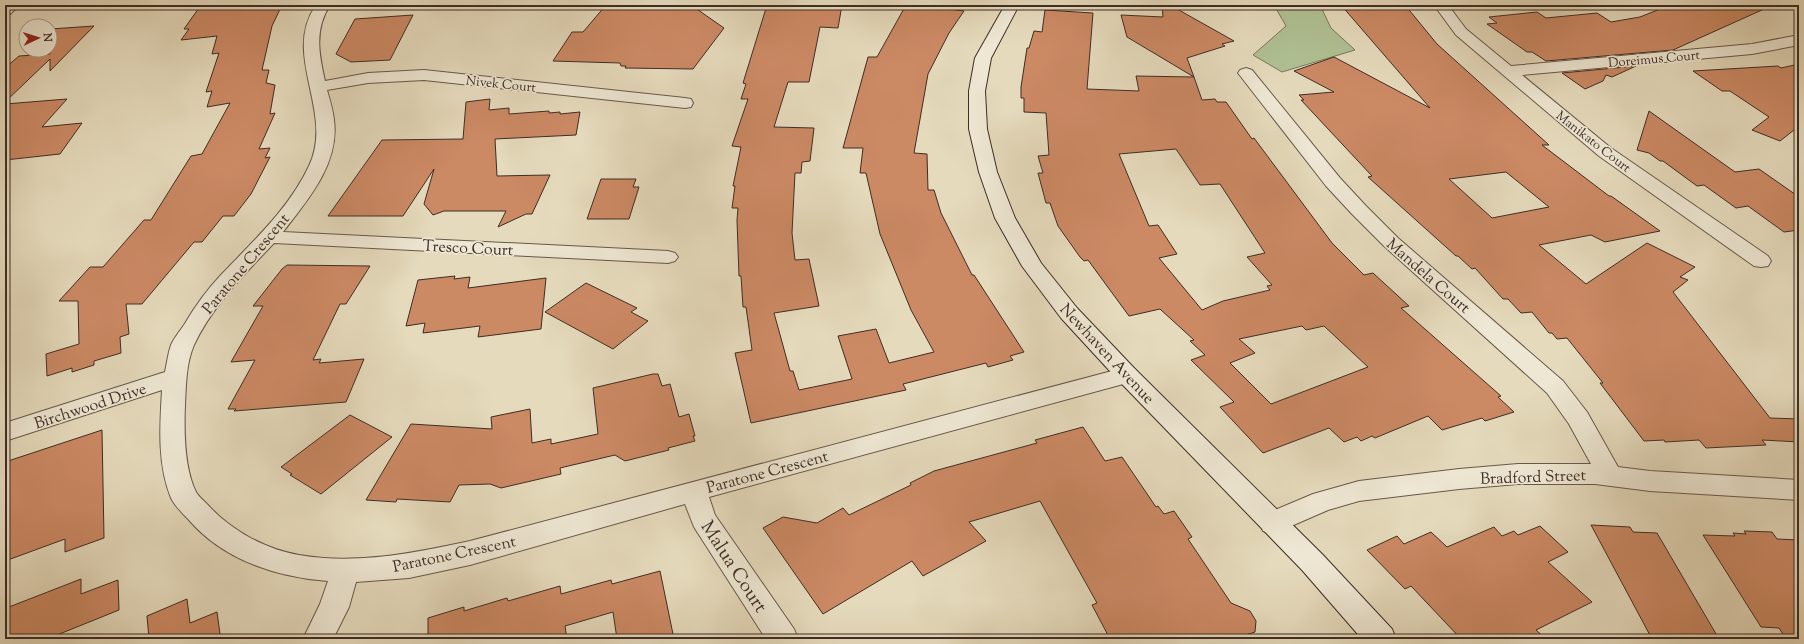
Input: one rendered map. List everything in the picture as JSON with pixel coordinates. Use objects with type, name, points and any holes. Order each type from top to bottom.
[{"type":"street","points":[[5,10],[13,5]]},
{"type":"street","name":"Paratone Crescent","points":[[323,5],[317,14],[311,33],[311,53],[326,121],[324,144],[319,165],[302,195],[269,237],[226,282],[202,313],[182,346],[175,377],[172,429],[176,467],[184,497],[210,526],[257,555],[299,568],[346,571],[409,566],[470,553],[694,491],[1127,375]]},
{"type":"street","name":"Newhaven Avenue","points":[[1012,5],[984,58],[977,92],[978,130],[988,172],[1005,218],[1032,266],[1069,313],[1127,375],[1312,562],[1381,639]]},
{"type":"street","name":"Manikato Court","points":[[1441,5],[1461,32],[1605,152],[1761,261]]},
{"type":"street","name":"Doreimus Court","points":[[1508,72],[1752,49],[1799,40]]},
{"type":"street","name":"Mandela Court","points":[[1246,74],[1333,182],[1391,242],[1555,387],[1578,418],[1610,476]]},
{"type":"street","name":"Nivek Court","points":[[318,87],[368,78],[424,75],[685,103]]},
{"type":"street","name":"Tresco Court","points":[[269,237],[668,257]]},
{"type":"street","name":"Birchwood Drive","points":[[5,432],[175,377]]},
{"type":"street","name":"Bradford Street","points":[[1273,523],[1322,501],[1359,491],[1459,479],[1518,474],[1595,474],[1650,481],[1799,490]]},
{"type":"street","name":"Malua Court","points":[[694,491],[703,519],[783,639]]},
{"type":"street","points":[[318,639],[334,607],[346,571]]},
{"type":"green space","points":[[1274,5],[1320,5],[1331,28],[1355,50],[1282,72],[1253,55],[1286,26]]},
{"type":"building","points":[[201,5],[282,5],[272,26],[262,70],[269,70],[266,83],[275,85],[270,114],[275,113],[259,149],[270,148],[265,158],[270,157],[251,194],[234,216],[223,216],[202,242],[194,242],[142,304],[126,304],[129,334],[120,337],[121,353],[94,361],[94,365],[72,372],[72,368],[47,376],[46,354],[79,344],[78,301],[59,301],[90,267],[103,267],[144,220],[151,220],[191,156],[202,154],[230,103],[207,107],[212,91],[206,92],[219,53],[212,54],[217,36],[181,40],[189,29],[184,29]]},
{"type":"building","points":[[606,5],[691,5],[724,28],[693,69],[625,68],[626,66],[621,66],[620,63],[553,61],[572,32],[583,32]]},
{"type":"building","points":[[767,5],[842,5],[838,28],[820,27],[809,82],[788,82],[774,127],[814,128],[810,161],[802,162],[801,173],[795,173],[792,233],[795,260],[809,259],[819,306],[774,313],[790,371],[793,371],[799,390],[852,379],[838,336],[876,329],[889,363],[934,352],[911,310],[880,234],[866,173],[860,173],[863,148],[843,148],[868,57],[877,57],[906,5],[919,5],[964,11],[949,33],[928,74],[914,153],[927,154],[928,190],[934,190],[941,213],[972,275],[974,275],[1024,352],[1010,356],[1013,360],[988,367],[986,363],[903,384],[906,390],[751,423],[735,353],[752,350],[746,307],[743,307],[741,276],[739,276],[738,208],[732,208],[735,186],[733,186],[741,147],[732,146],[748,99],[741,99],[746,84],[743,83]]},
{"type":"building","points":[[1162,5],[1170,5],[1234,41],[1222,44],[1225,46],[1187,58],[1194,77],[1127,37],[1121,15],[1163,17]]},
{"type":"building","points":[[1341,5],[1405,5],[1437,44],[1549,145],[1542,145],[1609,196],[1660,231],[1605,242],[1591,235],[1539,245],[1586,284],[1647,243],[1695,267],[1680,277],[1688,280],[1673,292],[1770,418],[1799,419],[1799,442],[1762,440],[1766,445],[1706,448],[1699,440],[1665,442],[1664,440],[1644,441],[1600,383],[1603,383],[1567,338],[1557,339],[1552,333],[1549,333],[1532,312],[1521,313],[1508,299],[1503,299],[1475,268],[1472,269],[1458,256],[1456,256],[1368,177],[1372,176],[1301,100],[1304,100],[1299,95],[1334,92],[1294,71],[1334,57],[1430,108]],"holes":[[[1506,172],[1549,207],[1492,218],[1449,179]]]},
{"type":"building","points":[[1670,5],[1773,5],[1673,50],[1546,61],[1532,52],[1527,52],[1487,24],[1497,23],[1489,17],[1537,12],[1546,18],[1597,13],[1611,22],[1640,17]]},
{"type":"building","points":[[1045,10],[1093,13],[1087,89],[1139,91],[1136,76],[1194,77],[1202,100],[1215,99],[1217,102],[1226,102],[1252,139],[1254,138],[1332,243],[1364,275],[1373,273],[1409,306],[1401,308],[1501,396],[1498,397],[1514,412],[1485,421],[1482,418],[1442,430],[1428,416],[1375,438],[1372,436],[1361,441],[1357,437],[1344,442],[1329,428],[1263,453],[1220,407],[1234,402],[1191,360],[1205,355],[1190,341],[1194,340],[1160,309],[1129,316],[1088,260],[1084,261],[1080,257],[1058,226],[1050,203],[1046,203],[1038,173],[1043,173],[1038,156],[1049,155],[1046,113],[1024,112],[1024,98],[1021,98],[1021,87],[1027,48],[1029,48],[1034,31],[1042,32]],"holes":[[[1176,149],[1200,185],[1220,184],[1265,253],[1247,257],[1272,285],[1267,286],[1270,290],[1223,301],[1202,310],[1159,258],[1177,254],[1158,225],[1149,226],[1119,154]],[[1302,326],[1306,330],[1324,326],[1368,367],[1271,404],[1230,363],[1255,353],[1239,339]]]},
{"type":"building","points":[[413,15],[390,60],[351,62],[336,54],[355,19]]},
{"type":"building","points":[[94,26],[50,71],[50,59],[5,102],[5,68],[18,57],[58,58],[58,28]]},
{"type":"building","points":[[1799,64],[1799,126],[1780,141],[1752,130],[1769,117],[1730,91],[1722,91],[1693,71],[1778,66],[1781,68]]},
{"type":"building","points":[[1636,66],[1612,77],[1606,75],[1603,81],[1585,89],[1562,73]]},
{"type":"building","points":[[67,99],[42,127],[82,123],[60,154],[5,160],[5,104]]},
{"type":"building","points":[[490,99],[489,110],[509,108],[509,114],[549,111],[549,113],[560,112],[560,114],[580,112],[576,135],[495,139],[497,176],[550,175],[532,214],[526,214],[498,227],[506,211],[444,211],[433,215],[424,204],[434,169],[403,216],[328,216],[382,140],[463,139],[466,102]]},
{"type":"building","points":[[1649,111],[1735,172],[1759,169],[1799,197],[1799,230],[1784,232],[1748,206],[1736,208],[1704,185],[1697,186],[1663,161],[1660,161],[1649,153],[1637,150]]},
{"type":"building","points":[[601,179],[636,179],[633,187],[639,187],[629,219],[587,219]]},
{"type":"building","points":[[287,265],[370,266],[346,304],[340,304],[313,360],[321,359],[319,363],[364,359],[346,402],[234,411],[236,409],[228,409],[255,360],[231,362],[263,306],[253,306],[282,269]]},
{"type":"building","points":[[455,276],[454,279],[470,277],[468,288],[546,278],[541,329],[478,337],[480,326],[423,333],[425,323],[406,326],[418,280]]},
{"type":"building","points":[[586,283],[637,308],[631,312],[648,321],[613,349],[545,312]]},
{"type":"building","points":[[658,374],[662,386],[670,384],[679,417],[689,414],[695,441],[668,448],[669,450],[625,461],[615,455],[560,468],[561,474],[501,488],[490,484],[459,485],[450,502],[397,499],[396,502],[366,500],[411,424],[492,429],[491,417],[530,409],[532,443],[551,439],[551,444],[598,434],[593,388]]},
{"type":"building","points":[[350,415],[392,437],[321,494],[290,475],[292,474],[281,467]]},
{"type":"building","points":[[1083,427],[1105,461],[1122,457],[1156,507],[1158,506],[1164,514],[1174,511],[1192,537],[1188,539],[1231,603],[1250,611],[1256,621],[1255,632],[1234,639],[1110,639],[1092,605],[1097,603],[1040,501],[969,522],[986,541],[923,576],[912,561],[823,614],[763,528],[783,517],[817,523],[843,508],[849,515],[911,485],[910,483],[934,471],[1037,443],[1035,440]]},
{"type":"building","points":[[102,430],[104,538],[65,552],[65,539],[5,561],[5,462]]},
{"type":"building","points":[[1591,525],[1630,527],[1633,532],[1657,533],[1719,639],[1652,639]]},
{"type":"building","points":[[1540,526],[1568,552],[1548,562],[1592,602],[1536,630],[1546,639],[1461,639],[1411,586],[1405,589],[1367,550],[1397,536],[1404,544],[1431,532],[1447,547],[1494,527],[1502,536],[1514,531],[1518,535]]},
{"type":"building","points":[[1744,531],[1772,532],[1777,539],[1799,540],[1799,639],[1786,639],[1779,628],[1761,627],[1703,535],[1735,536],[1733,533],[1746,534]]},
{"type":"building","points":[[660,571],[674,639],[617,639],[613,612],[565,626],[567,639],[428,639],[428,618],[464,607],[464,611],[507,598],[508,601],[560,586],[561,594],[611,580],[612,584]]},
{"type":"building","points":[[81,579],[81,594],[118,580],[119,610],[47,639],[5,639],[5,611],[9,610],[9,607]]},
{"type":"building","points":[[187,599],[190,623],[217,612],[220,634],[207,639],[149,639],[147,616]]}]
